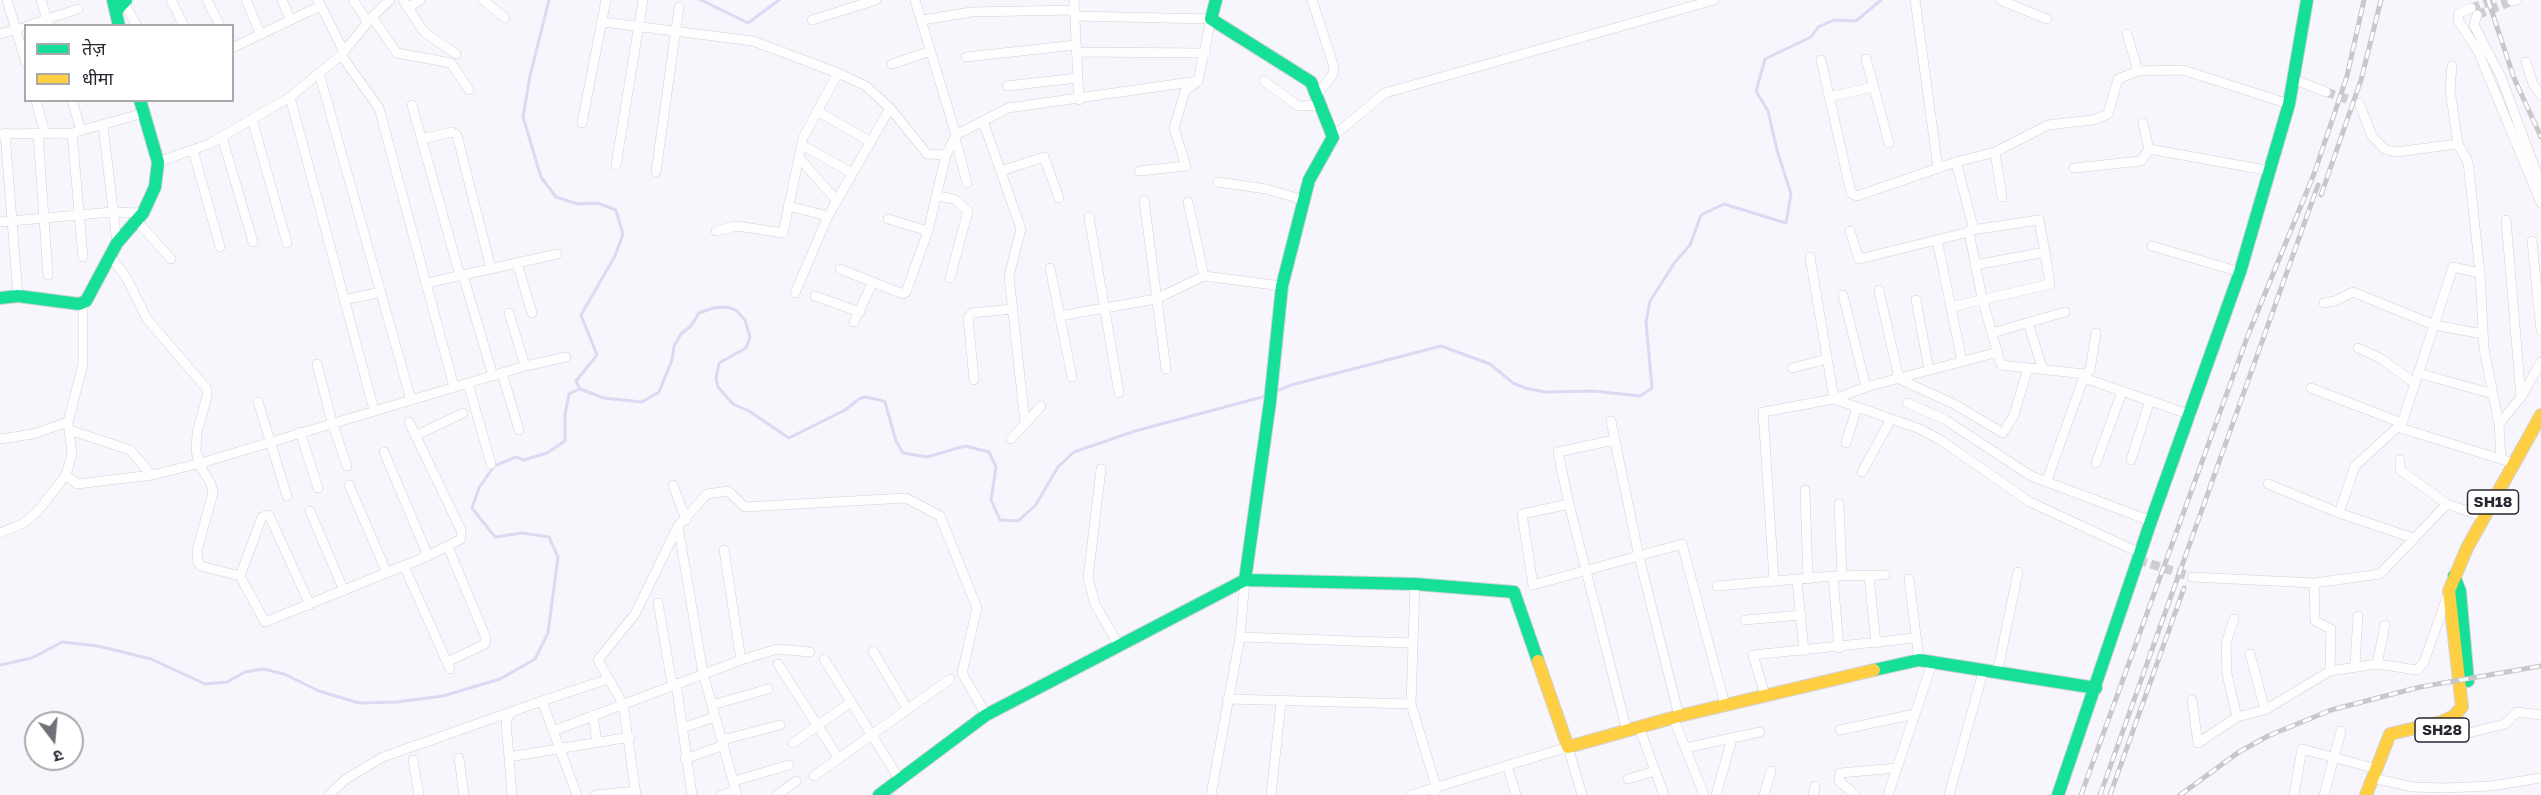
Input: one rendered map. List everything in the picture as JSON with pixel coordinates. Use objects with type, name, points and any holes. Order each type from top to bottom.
[{"type":"street","points":[[0,34],[23,27],[3,0]]},
{"type":"street","points":[[41,0],[48,22],[78,9]]},
{"type":"street","points":[[171,0],[183,24]]},
{"type":"street","points":[[207,0],[219,24]]},
{"type":"street","points":[[246,0],[260,33]]},
{"type":"street","points":[[282,0],[290,19]]},
{"type":"street","points":[[353,0],[397,53],[451,63],[469,90]]},
{"type":"street","points":[[158,162],[222,137],[290,97],[342,54],[370,19],[390,0]]},
{"type":"street","points":[[420,0],[405,4],[424,32],[456,54]]},
{"type":"street","points":[[483,0],[505,18]]},
{"type":"street","points":[[582,123],[606,0]]},
{"type":"street","points":[[615,165],[643,0]]},
{"type":"street","points":[[812,20],[842,5],[873,0]]},
{"type":"street","points":[[915,0],[956,137],[967,183]]},
{"type":"street","points":[[1139,171],[1186,166],[1174,128],[1185,91],[1198,81],[1216,0]]},
{"type":"street","points":[[1264,81],[1298,106],[1319,99],[1333,74],[1334,67],[1312,0]]},
{"type":"street","points":[[1211,795],[1240,638],[1245,580],[1270,402],[1282,286],[1309,180],[1332,137],[1385,93],[1714,0]]},
{"type":"street","points":[[1915,0],[1938,168]]},
{"type":"street","points":[[2000,0],[2047,19]]},
{"type":"street","points":[[2058,795],[2151,521],[2191,415],[2240,272],[2289,104],[2307,0]]},
{"type":"street","points":[[234,47],[319,3],[342,54],[379,108],[454,387]]},
{"type":"street","points":[[119,24],[120,4]]},
{"type":"street","points":[[120,4],[135,24]]},
{"type":"street","points":[[656,172],[679,8]]},
{"type":"street","points":[[922,21],[971,12],[1075,9],[1211,19],[1302,74],[1311,82],[1332,137]]},
{"type":"street","points":[[1075,9],[1078,100]]},
{"type":"street","points":[[2541,185],[2501,77],[2474,25],[2474,12],[2459,13],[2458,20],[2478,51],[2541,203]]},
{"type":"street","points":[[603,22],[753,41],[838,72],[866,86],[890,108],[927,154],[946,155]]},
{"type":"street","points":[[2127,34],[2138,71]]},
{"type":"street","points":[[966,57],[1076,49],[1206,53]]},
{"type":"street","points":[[892,64],[931,51]]},
{"type":"street","points":[[1866,59],[1889,143]]},
{"type":"street","points":[[1821,60],[1854,195],[1956,162],[1995,153],[2048,125],[2093,120],[2108,114],[2118,79],[2138,71],[2183,70],[2289,104]]},
{"type":"street","points":[[2526,62],[2530,78],[2541,95]]},
{"type":"street","points":[[2452,66],[2450,90],[2458,144],[2468,162],[2480,273],[2483,334],[2499,424],[2501,459]]},
{"type":"street","points":[[716,231],[737,226],[783,233],[801,145],[838,72]]},
{"type":"street","points":[[319,73],[411,400]]},
{"type":"street","points":[[1007,86],[1077,78]]},
{"type":"street","points":[[2293,79],[2326,92]]},
{"type":"street","points":[[840,269],[903,294],[906,292],[928,231],[946,155],[956,137],[983,121],[1008,108],[1078,100],[1198,81]]},
{"type":"street","points":[[1829,97],[1872,87]]},
{"type":"street","points":[[290,97],[374,410]]},
{"type":"street","points":[[36,102],[42,134],[43,217],[48,275]]},
{"type":"street","points":[[72,102],[83,256]]},
{"type":"street","points":[[0,533],[24,523],[37,512],[66,475],[72,454],[68,426],[83,364],[83,303],[117,243],[139,216],[155,187],[158,162],[141,102]]},
{"type":"street","points":[[2359,103],[2372,136],[2384,149],[2396,152],[2458,144]]},
{"type":"street","points":[[412,105],[462,276],[519,430]]},
{"type":"street","points":[[795,292],[828,216],[890,108]]},
{"type":"street","points":[[817,111],[871,142]]},
{"type":"street","points":[[18,296],[2,134],[76,132],[144,113]]},
{"type":"street","points":[[252,119],[287,243]]},
{"type":"street","points":[[983,121],[1021,229],[1010,276],[1025,423]]},
{"type":"street","points":[[2074,168],[2143,160],[2149,149],[2143,123]]},
{"type":"street","points":[[103,126],[117,243]]},
{"type":"street","points":[[422,139],[452,132],[457,135],[490,269]]},
{"type":"street","points":[[222,137],[253,242]]},
{"type":"street","points":[[801,145],[852,173]]},
{"type":"street","points":[[2149,149],[2271,171]]},
{"type":"street","points":[[193,150],[220,247]]},
{"type":"street","points":[[1995,153],[2002,197]]},
{"type":"street","points":[[1001,171],[1044,157],[1059,198]]},
{"type":"street","points":[[799,158],[837,201]]},
{"type":"street","points":[[1956,162],[1982,298],[2001,365],[2085,376],[2122,392],[2191,415]]},
{"type":"street","points":[[1218,182],[1266,189],[1304,200]]},
{"type":"street","points":[[938,196],[954,199],[968,211],[950,278]]},
{"type":"street","points":[[1144,200],[1166,369]]},
{"type":"street","points":[[1188,202],[1204,276]]},
{"type":"street","points":[[788,206],[828,216]]},
{"type":"street","points":[[0,222],[112,212],[139,216],[171,259]]},
{"type":"street","points":[[1089,217],[1119,393]]},
{"type":"street","points":[[888,219],[928,231]]},
{"type":"street","points":[[1850,231],[1859,259],[1971,231],[2039,220],[2050,284],[1951,307]]},
{"type":"street","points":[[2506,220],[2521,397]]},
{"type":"street","points":[[1937,240],[1962,362]]},
{"type":"street","points":[[2532,241],[2541,330]]},
{"type":"street","points":[[2152,246],[2240,272]]},
{"type":"street","points":[[1975,265],[2045,252]]},
{"type":"street","points":[[427,283],[557,254]]},
{"type":"street","points":[[110,256],[126,277],[147,319],[207,389],[196,433],[196,450],[199,464],[211,484],[213,493],[197,550],[198,562],[201,566],[240,576],[265,622],[428,556],[460,539],[461,530],[409,422]]},
{"type":"street","points":[[1810,257],[1834,399]]},
{"type":"street","points":[[517,263],[531,314]]},
{"type":"street","points":[[2339,513],[2355,466],[2399,425],[2453,267],[2480,273]]},
{"type":"street","points":[[1050,268],[1072,377]]},
{"type":"street","points":[[1059,316],[1156,299],[1204,276],[1282,286]]},
{"type":"street","points":[[854,322],[873,282]]},
{"type":"street","points":[[1879,290],[1899,379]]},
{"type":"street","points":[[344,300],[381,292]]},
{"type":"street","points":[[2324,303],[2335,301],[2353,292],[2434,325],[2483,334]]},
{"type":"street","points":[[1843,295],[1866,387]]},
{"type":"street","points":[[0,298],[18,296],[83,303]]},
{"type":"street","points":[[815,296],[860,312]]},
{"type":"street","points":[[1916,300],[1929,370]]},
{"type":"street","points":[[974,380],[968,318],[978,312],[1013,309]]},
{"type":"street","points":[[1992,333],[2066,312]]},
{"type":"street","points":[[509,313],[525,366]]},
{"type":"street","points":[[2028,323],[2043,370]]},
{"type":"street","points":[[2047,480],[2085,376],[2090,369],[2096,333]]},
{"type":"street","points":[[2358,348],[2380,358],[2414,383]]},
{"type":"street","points":[[1774,580],[1763,412],[1834,399],[1866,387],[1998,352]]},
{"type":"street","points":[[66,475],[77,484],[152,475],[199,464],[332,422],[525,366],[566,357]]},
{"type":"street","points":[[1792,368],[1827,360]]},
{"type":"street","points":[[2499,424],[2521,397],[2541,362]]},
{"type":"street","points":[[317,364],[332,422],[347,466]]},
{"type":"street","points":[[1899,379],[1954,404],[2005,434],[2014,415],[2028,368]]},
{"type":"street","points":[[2418,373],[2493,394]]},
{"type":"street","points":[[468,383],[491,464]]},
{"type":"street","points":[[2311,388],[2399,425],[2514,464]]},
{"type":"street","points":[[2096,463],[2122,392]]},
{"type":"street","points":[[1834,399],[1891,419],[1942,441],[2030,502],[2140,553]]},
{"type":"street","points":[[2131,460],[2150,400]]},
{"type":"street","points":[[258,402],[287,496]]},
{"type":"street","points":[[1907,403],[1944,419],[2031,476],[2047,480],[2151,521]]},
{"type":"street","points":[[1011,439],[1041,406]]},
{"type":"street","points":[[1846,443],[1857,407]]},
{"type":"street","points":[[415,436],[463,413]]},
{"type":"street","name":"SH18","points":[[2470,690],[2454,591],[2454,576],[2541,415]]},
{"type":"street","points":[[1862,472],[1891,419]]},
{"type":"street","points":[[1611,421],[1639,557],[1676,717],[1685,748],[1704,795]]},
{"type":"street","points":[[0,439],[68,426],[130,450],[152,475]]},
{"type":"street","points":[[300,432],[318,488]]},
{"type":"street","points":[[1614,440],[1558,452],[1585,571],[1633,729],[1655,771],[1664,795]]},
{"type":"street","points":[[384,452],[428,556]]},
{"type":"street","points":[[2400,460],[2400,470],[2447,504],[2484,517]]},
{"type":"street","points":[[1101,469],[1088,578],[1095,604],[1119,646]]},
{"type":"street","points":[[2268,484],[2339,513],[2413,538]]},
{"type":"street","points":[[349,485],[387,573]]},
{"type":"street","points":[[673,485],[682,523],[703,673],[736,789]]},
{"type":"street","points":[[595,795],[636,793],[630,737],[623,704],[598,660],[635,614],[682,523],[707,495],[728,490],[745,507],[906,498],[940,516],[977,608],[962,674],[986,715]]},
{"type":"street","points":[[1805,490],[1808,579]]},
{"type":"street","points":[[1569,504],[1522,514],[1533,585],[1682,544],[1725,705]]},
{"type":"street","points":[[1839,504],[1839,648]]},
{"type":"street","points":[[2192,577],[2314,582],[2380,574],[2447,504]]},
{"type":"street","points":[[310,511],[344,591]]},
{"type":"street","points":[[240,576],[262,517],[268,515],[310,605]]},
{"type":"street","points":[[404,566],[448,666],[485,644],[486,638],[448,547]]},
{"type":"street","points":[[723,550],[741,660]]},
{"type":"street","points":[[1997,674],[2018,572]]},
{"type":"street","points":[[1717,586],[1774,580],[1885,575]]},
{"type":"street","points":[[1869,577],[1876,643]]},
{"type":"street","points":[[1909,579],[1919,660]]},
{"type":"street","points":[[879,795],[986,715],[1245,580],[1415,585],[1514,592],[1568,747],[1582,795]]},
{"type":"street","points":[[1797,580],[1804,651]]},
{"type":"street","points":[[2314,582],[2315,621],[2331,629],[2330,671]]},
{"type":"street","points":[[1415,585],[1411,704],[1436,790]]},
{"type":"street","points":[[2192,700],[2198,743],[2237,717],[2265,710],[2330,671],[2355,665],[2377,664],[2412,670],[2421,667],[2454,591]]},
{"type":"street","points":[[2366,795],[2389,737],[2449,719],[2462,707],[2454,591]]},
{"type":"street","points":[[658,603],[682,728],[692,795]]},
{"type":"street","points":[[1745,621],[1801,615]]},
{"type":"street","points":[[2355,665],[2358,616]]},
{"type":"street","points":[[2234,619],[2226,643],[2227,674],[2237,717]]},
{"type":"street","points":[[2377,664],[2385,625]]},
{"type":"street","points":[[1240,638],[1413,643]]},
{"type":"street","points":[[1765,695],[1753,655],[1839,648],[1915,638]]},
{"type":"street","points":[[553,731],[741,660],[777,649],[810,652]]},
{"type":"street","points":[[873,651],[908,710]]},
{"type":"street","points":[[2250,654],[2265,710]]},
{"type":"street","points":[[824,659],[900,780]]},
{"type":"street","points":[[1411,795],[1436,790],[1507,765],[1676,717],[1919,660],[1983,672],[2096,688]]},
{"type":"street","points":[[1888,795],[1932,663]]},
{"type":"street","points":[[778,664],[839,759]]},
{"type":"street","points":[[1949,795],[1983,672]]},
{"type":"street","points":[[329,795],[346,779],[383,757],[608,679]]},
{"type":"street","points":[[814,776],[950,679]]},
{"type":"street","points":[[712,705],[768,689]]},
{"type":"street","name":"SH28","points":[[2389,737],[2436,732],[2456,724],[2467,714],[2470,706],[2470,690]]},
{"type":"street","points":[[1227,699],[1281,703],[1411,704]]},
{"type":"street","points":[[542,701],[577,795]]},
{"type":"street","points":[[793,743],[851,702]]},
{"type":"street","points":[[1271,795],[1281,703]]},
{"type":"street","points":[[511,712],[506,721],[512,795]]},
{"type":"street","points":[[2436,732],[2444,736],[2458,736],[2505,724],[2517,712],[2541,715]]},
{"type":"street","points":[[1840,730],[1915,714]]},
{"type":"street","points":[[593,716],[597,742]]},
{"type":"street","points":[[682,728],[715,717]]},
{"type":"street","points":[[686,759],[723,742],[780,725]]},
{"type":"street","points":[[2324,795],[2341,731]]},
{"type":"street","points":[[1685,748],[1760,732]]},
{"type":"street","points":[[515,756],[630,737]]},
{"type":"street","points":[[1716,795],[1732,739]]},
{"type":"street","points":[[2294,795],[2302,749],[2334,758],[2413,788],[2491,786],[2541,778]]},
{"type":"street","points":[[459,758],[464,795]]},
{"type":"street","points":[[413,760],[419,795]]},
{"type":"street","points":[[721,795],[789,765]]},
{"type":"street","points":[[1507,765],[1516,795]]},
{"type":"street","points":[[1855,795],[1839,781],[1840,772],[1897,768]]},
{"type":"street","points":[[1628,779],[1655,771]]},
{"type":"street","points":[[1764,795],[1772,771]]},
{"type":"street","points":[[777,795],[796,781]]},
{"type":"waterway","points":[[549,0],[530,76],[523,117],[541,177],[556,197],[578,204],[597,203],[616,210],[623,234],[615,256],[581,315],[597,355],[576,381],[580,389]]},
{"type":"waterway","points":[[701,0],[748,23],[779,0]]},
{"type":"waterway","points":[[1275,392],[1291,385],[1441,346],[1490,364],[1513,383],[1525,388],[1545,392],[1593,391],[1640,396],[1652,388],[1646,322],[1650,301],[1675,262],[1690,245],[1701,215],[1724,204],[1786,223],[1791,194],[1768,111],[1756,91],[1765,59],[1811,37],[1818,27],[1834,20],[1856,21],[1881,0]]},
{"type":"waterway","points":[[0,665],[32,658],[62,642],[98,646],[151,659],[205,684],[227,682],[245,672],[263,669],[284,674],[319,691],[359,703],[397,702],[443,696],[500,679],[535,659],[548,633],[558,557],[549,537],[522,533],[495,537],[472,508],[479,488],[494,466],[516,457],[524,460],[547,453],[565,441],[565,414],[569,394],[580,389],[604,398],[642,402],[659,392],[672,360],[674,346],[681,334],[691,326],[699,313],[713,308],[727,307],[736,310],[745,320],[750,337],[746,348],[719,363],[716,379],[718,387],[733,404],[749,411],[789,438],[845,410],[859,399],[865,397],[885,402],[896,441],[903,453],[927,457],[965,446],[989,452],[996,467],[991,500],[1000,520],[1018,521],[1035,506],[1058,467],[1074,452],[1135,431],[1266,396]]},
{"type":"tunnel","points":[[2471,8],[2496,0]]},
{"type":"tunnel","points":[[2477,15],[2512,1]]},
{"type":"tunnel","points":[[2326,92],[2359,103]]},
{"type":"tunnel","points":[[2138,560],[2192,577]]},
{"type":"railway","points":[[2081,795],[2248,335],[2314,174],[2347,76],[2364,0]]},
{"type":"railway","points":[[2321,195],[2361,80],[2381,0]]},
{"type":"railway","points":[[2488,0],[2514,78],[2541,137]]},
{"type":"railway","points":[[2100,795],[2318,185]]},
{"type":"railway","points":[[2110,795],[2184,588]]},
{"type":"railway","points":[[2180,795],[2239,752],[2268,736],[2331,710],[2420,687],[2541,666]]},
{"type":"traffic: fast","points":[[113,0],[119,24]]},
{"type":"traffic: fast","points":[[116,11],[126,0]]},
{"type":"traffic: fast","points":[[1216,0],[1211,19],[1311,82],[1333,137],[1309,180],[1282,286],[1270,402],[1245,580]]},
{"type":"traffic: fast","points":[[2058,795],[2151,521],[2240,272],[2289,104],[2307,0]]},
{"type":"traffic: fast","points":[[0,298],[18,296],[79,304],[86,301],[117,243],[143,213],[155,187],[158,162],[141,102]]},
{"type":"traffic: fast","points":[[2454,576],[2460,591],[2468,681]]},
{"type":"traffic: fast","points":[[879,795],[986,715],[1245,580],[1415,584],[1514,592],[1538,661]]},
{"type":"traffic: fast","points":[[1874,670],[1919,660],[2096,688]]},
{"type":"traffic: slow","points":[[2366,795],[2390,734],[2441,722],[2454,716],[2462,707],[2449,591],[2467,548],[2541,415]]},
{"type":"traffic: slow","points":[[1538,661],[1568,747],[1679,716],[1874,670]]}]
